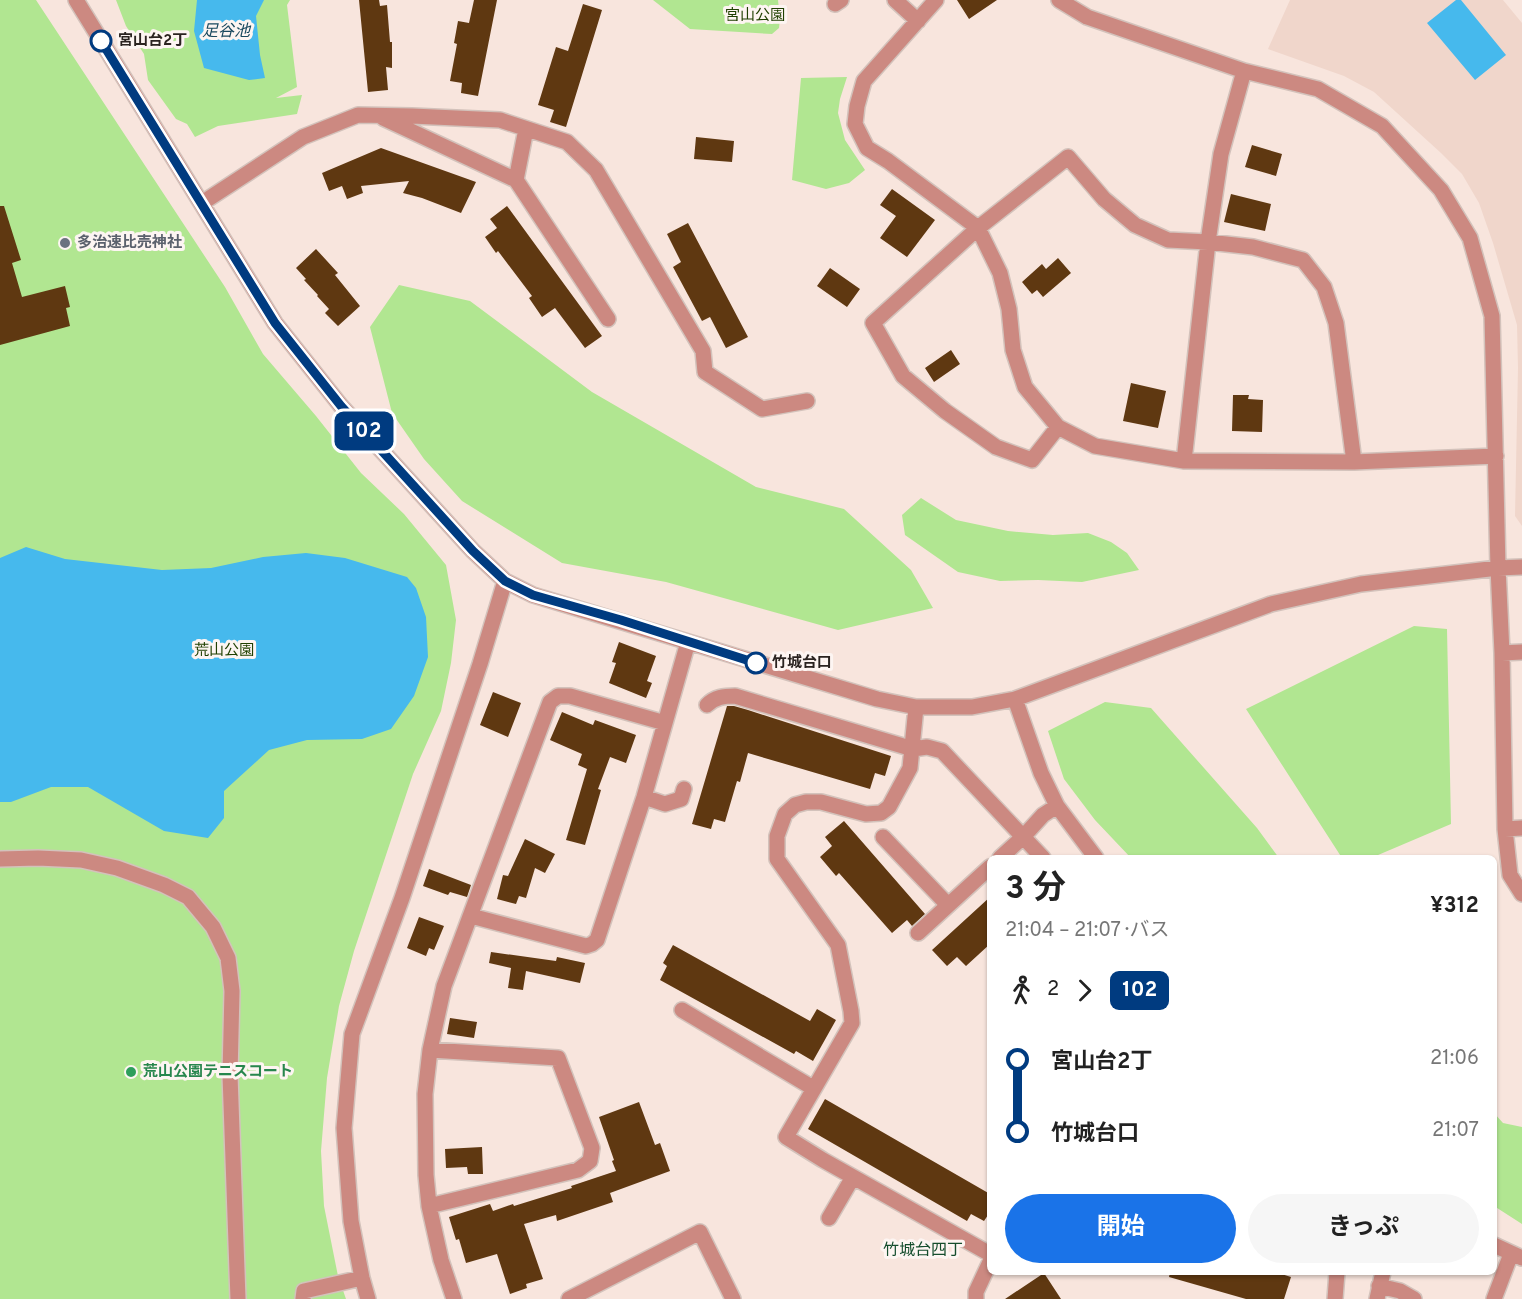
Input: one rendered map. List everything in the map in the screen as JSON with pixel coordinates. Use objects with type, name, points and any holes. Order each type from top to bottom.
[{"type":"street","points":[[76,0],[275,323],[341,406],[473,551],[505,581],[533,595],[877,699],[916,707],[972,707],[1015,699],[1271,604],[1361,584],[1522,567]]},
{"type":"street","points":[[895,0],[918,21]]},
{"type":"street","points":[[936,0],[864,81],[856,106],[855,124],[867,148],[978,228],[1000,273],[1009,309],[1013,350],[1025,387],[1058,427],[1095,446],[1184,461],[1354,462],[1496,456]]},
{"type":"street","points":[[1059,0],[1087,17],[1244,71],[1318,89],[1382,126],[1441,190],[1470,238],[1492,316],[1505,829],[1510,874],[1522,894]]},
{"type":"street","points":[[1184,461],[1208,242],[1221,154],[1244,71]]},
{"type":"street","points":[[202,203],[303,137],[358,115],[500,120],[567,142],[596,170],[703,351],[705,372],[762,409],[807,401]]},
{"type":"street","points":[[377,116],[516,180],[608,319]]},
{"type":"street","points":[[516,180],[526,129]]},
{"type":"street","points":[[1058,427],[1032,460],[996,447],[945,411],[903,376],[873,323],[978,228],[1068,157],[1104,199],[1135,225],[1168,240],[1253,247],[1303,260],[1324,287],[1336,323],[1354,462]]},
{"type":"street","points":[[368,1299],[351,1221],[344,1128],[352,1034],[402,898],[480,664],[505,581]]},
{"type":"street","points":[[471,916],[586,946],[597,940],[644,797],[688,642]]},
{"type":"street","points":[[1502,653],[1522,652]]},
{"type":"street","points":[[454,1299],[441,1260],[429,1206],[426,1175],[425,1094],[430,1050],[444,986],[550,702],[558,696],[570,696],[665,723]]},
{"type":"street","points":[[707,705],[712,700],[724,696],[735,696],[913,749],[927,747],[942,751],[1040,855]]},
{"type":"street","points":[[1015,699],[1041,773],[1057,806],[1094,855]]},
{"type":"street","points":[[916,707],[910,768],[889,807],[881,813],[866,814],[820,802],[806,802],[795,806],[785,814],[777,836],[777,859],[838,945],[852,1023],[786,1137],[987,1252]]},
{"type":"street","points":[[644,797],[665,804],[681,799],[684,789]]},
{"type":"street","points":[[1003,855],[1043,815],[1057,806]]},
{"type":"street","points":[[1505,829],[1522,828]]},
{"type":"street","points":[[883,837],[948,905]]},
{"type":"street","points":[[0,859],[81,860],[117,868],[164,885],[188,897],[213,927],[228,958],[232,991],[230,1075],[238,1299]]},
{"type":"street","points":[[918,933],[987,870]]},
{"type":"street","points":[[682,1010],[813,1088]]},
{"type":"street","points":[[429,1206],[578,1170],[590,1161],[592,1148],[558,1058],[430,1050]]},
{"type":"street","points":[[829,1218],[853,1177]]},
{"type":"street","points":[[569,1299],[700,1232],[733,1299]]},
{"type":"street","points":[[1494,1299],[1517,1256],[1497,1246]]},
{"type":"street","points":[[976,1299],[976,1292],[987,1268]]},
{"type":"street","points":[[1335,1299],[1337,1275]]},
{"type":"street","points":[[303,1299],[304,1291],[362,1278]]},
{"type":"street","points":[[1380,1286],[1400,1291],[1414,1299]]},
{"type":"shaded area","points":[[1290,0],[1503,0],[1522,23],[1522,526],[1515,516],[1517,325],[1479,203],[1462,174],[1374,92],[1344,76],[1268,49]]},
{"type":"green space","name":"荒山公園","points":[[0,0],[36,0],[225,287],[263,354],[361,473],[404,514],[446,565],[456,620],[451,663],[441,711],[413,774],[354,951],[339,1006],[327,1078],[321,1151],[324,1206],[338,1276],[346,1299],[0,1299]]},
{"type":"green space","points":[[116,0],[290,0],[287,5],[297,87],[276,98],[302,95],[297,114],[218,126],[195,137],[187,124],[176,119],[148,80],[144,54],[126,26]]},
{"type":"green space","name":"宮山公園","points":[[653,0],[778,0],[779,28],[772,34],[690,29]]},
{"type":"green space","points":[[847,77],[838,113],[845,140],[865,170],[849,183],[826,189],[792,180],[801,78]]},
{"type":"green space","points":[[399,285],[470,301],[592,392],[756,487],[844,509],[911,570],[933,608],[838,630],[666,582],[562,563],[462,501],[424,459],[392,413],[370,327]]},
{"type":"green space","points":[[921,498],[956,520],[1008,531],[1053,535],[1088,533],[1111,542],[1127,553],[1139,570],[1082,582],[1000,581],[958,572],[905,535],[902,515]]},
{"type":"green space","points":[[1414,626],[1447,629],[1451,824],[1378,855],[1340,855],[1246,709]]},
{"type":"green space","points":[[1105,702],[1151,708],[1257,828],[1277,855],[1128,855],[1095,820],[1064,779],[1048,731]]},
{"type":"green space","points":[[1497,1116],[1503,1123],[1522,1127],[1522,1224],[1497,1208]]},
{"type":"water","name":"足谷池","points":[[197,0],[264,0],[256,16],[265,78],[249,80],[204,68],[194,31]]},
{"type":"water","points":[[1456,0],[1461,0],[1506,55],[1475,80],[1427,23]]},
{"type":"water","points":[[26,547],[65,559],[162,570],[211,568],[263,557],[306,553],[345,558],[407,577],[416,588],[426,617],[428,657],[414,696],[391,729],[362,739],[307,740],[269,750],[224,791],[224,818],[208,838],[164,831],[88,787],[51,787],[11,802],[0,802],[0,558]]},
{"type":"building","points":[[359,0],[379,0],[380,6],[387,5],[390,42],[392,42],[392,68],[386,67],[388,90],[368,92]]},
{"type":"building","points":[[474,0],[497,0],[478,96],[461,93],[462,83],[450,81],[457,44],[454,43],[458,21],[469,23]]},
{"type":"building","points":[[957,0],[997,0],[969,19]]},
{"type":"building","points":[[583,4],[602,10],[566,127],[550,122],[554,110],[538,105],[556,47],[568,51]]},
{"type":"building","points":[[696,137],[734,141],[732,162],[694,159]]},
{"type":"building","points":[[1252,145],[1282,154],[1276,176],[1245,167]]},
{"type":"building","points":[[381,148],[476,182],[461,213],[403,193],[409,181],[361,186],[363,193],[347,199],[342,186],[329,191],[322,173]]},
{"type":"building","points":[[892,189],[935,220],[907,257],[880,238],[896,216],[880,205]]},
{"type":"building","points":[[1231,194],[1271,204],[1265,231],[1224,222]]},
{"type":"building","points":[[0,206],[4,206],[21,260],[12,263],[22,297],[65,286],[70,307],[66,308],[70,326],[0,345]]},
{"type":"building","points":[[507,206],[602,336],[585,348],[555,308],[542,317],[529,298],[532,296],[485,237],[497,228],[490,219]]},
{"type":"building","points":[[688,223],[748,337],[726,348],[710,317],[702,321],[673,267],[681,262],[667,234]]},
{"type":"building","points":[[316,249],[338,273],[335,275],[360,306],[338,326],[325,313],[329,309],[296,268]]},
{"type":"building","points":[[1058,258],[1071,273],[1043,297],[1037,290],[1032,294],[1022,282],[1042,264],[1046,269]]},
{"type":"building","points":[[830,268],[860,289],[847,307],[817,286]]},
{"type":"building","points":[[951,350],[960,364],[934,382],[925,368]]},
{"type":"building","points":[[1131,383],[1166,391],[1158,428],[1123,421]]},
{"type":"building","points":[[1233,395],[1249,395],[1248,399],[1263,400],[1262,432],[1232,431]]},
{"type":"building","points":[[619,642],[656,656],[647,681],[652,683],[646,698],[609,683],[616,663],[612,662]]},
{"type":"building","points":[[493,692],[521,703],[508,737],[480,725]]},
{"type":"building","points":[[727,706],[748,710],[891,756],[885,776],[875,773],[870,789],[748,753],[725,822],[714,819],[711,829],[692,824]]},
{"type":"building","points":[[562,712],[593,725],[595,720],[636,735],[626,763],[610,757],[598,789],[601,790],[585,845],[566,840],[587,769],[578,765],[582,754],[550,740]]},
{"type":"building","points":[[844,821],[925,914],[912,926],[907,920],[892,933],[839,873],[836,876],[820,857],[832,846],[825,837]]},
{"type":"building","points":[[525,839],[555,854],[545,873],[535,868],[526,898],[519,896],[516,904],[497,899],[503,875],[508,876]]},
{"type":"building","points":[[429,869],[471,885],[467,897],[450,892],[448,895],[423,886]]},
{"type":"building","points":[[987,900],[987,947],[966,966],[957,957],[947,966],[932,950]]},
{"type":"building","points":[[419,917],[444,926],[434,950],[429,948],[426,956],[407,948]]},
{"type":"building","points":[[673,945],[810,1021],[817,1009],[836,1020],[813,1061],[796,1051],[794,1054],[660,980],[667,966],[663,963]]},
{"type":"building","points":[[491,952],[556,961],[557,957],[585,963],[580,983],[526,971],[523,990],[508,988],[511,968],[489,963]]},
{"type":"building","points":[[450,1018],[477,1022],[474,1038],[447,1034]]},
{"type":"building","points":[[825,1099],[987,1192],[987,1216],[984,1221],[971,1214],[967,1221],[808,1129]]},
{"type":"building","points":[[639,1102],[655,1145],[660,1143],[670,1171],[610,1193],[613,1202],[557,1221],[556,1215],[524,1224],[543,1279],[526,1284],[527,1288],[510,1294],[497,1254],[466,1263],[449,1217],[490,1204],[493,1211],[513,1204],[514,1206],[616,1171],[599,1117]]},
{"type":"building","points":[[482,1147],[483,1174],[468,1174],[467,1167],[446,1168],[445,1149]]},
{"type":"building","points":[[1041,1275],[1045,1275],[1061,1299],[1005,1299]]},
{"type":"building","points":[[1169,1275],[1285,1275],[1291,1277],[1284,1299],[1246,1299],[1169,1277]]},
{"type":"bus line","name":"102","points":[[101,41],[275,323],[341,406],[473,551],[505,581],[533,595],[756,663]]},
{"type":"place","name":"宮山台2丁","points":[[101,41]]},
{"type":"place","name":"多治速比売神社","points":[[65,243]]},
{"type":"place","name":"竹城台口","points":[[756,663]]},
{"type":"place","name":"荒山公園テニスコート","points":[[131,1072]]},
{"type":"district","name":"竹城台四丁","points":[[923,1251]]}]
